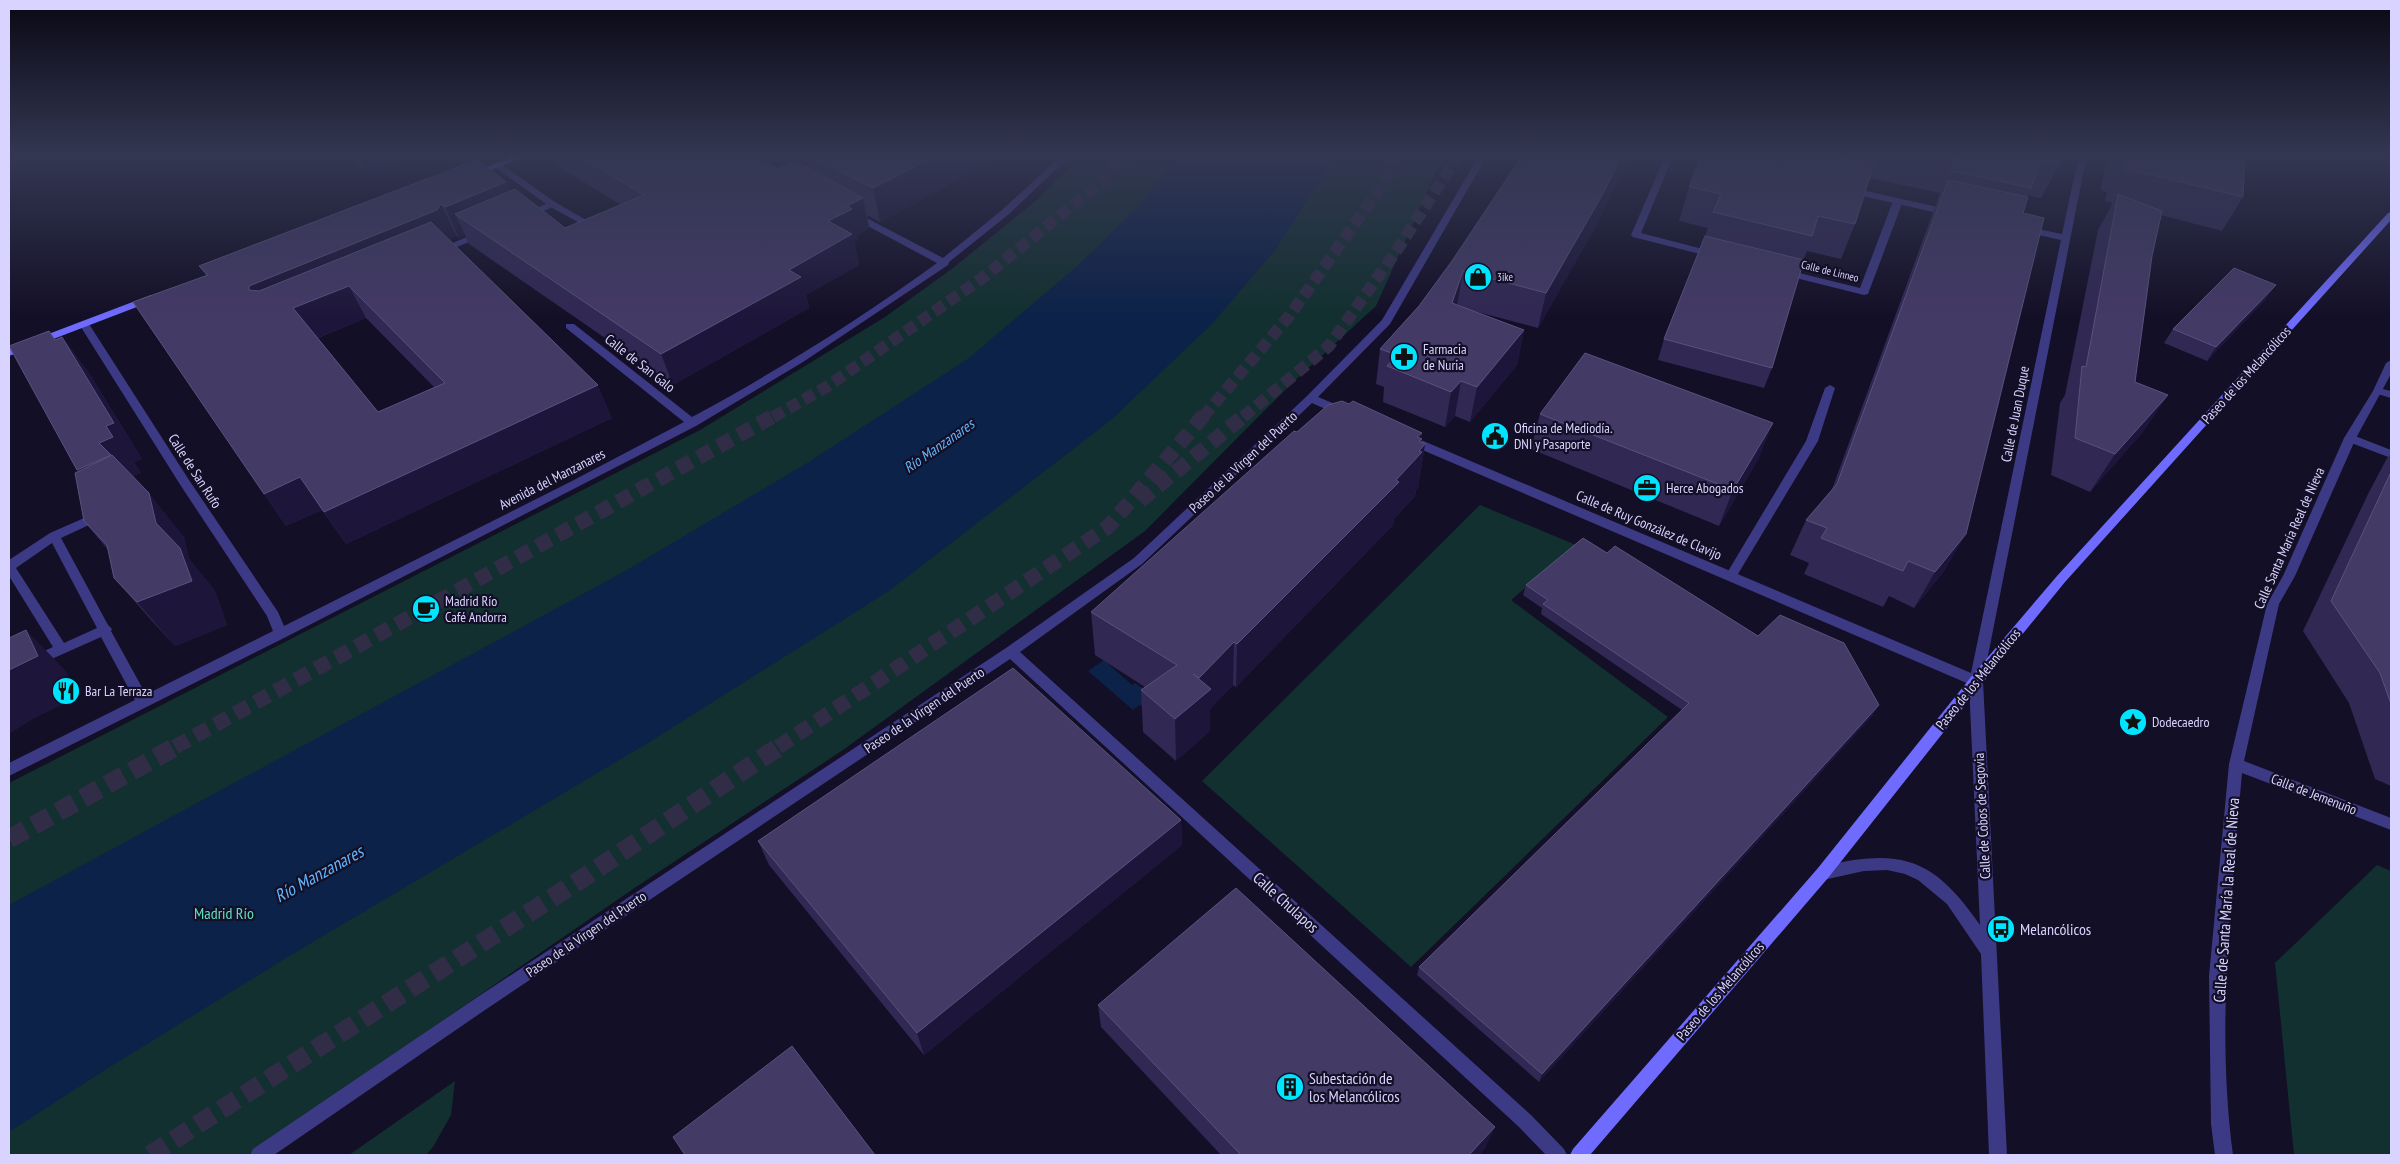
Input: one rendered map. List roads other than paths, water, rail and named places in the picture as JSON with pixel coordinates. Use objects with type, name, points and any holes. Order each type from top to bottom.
[{"type":"street","points":[[516,219],[542,208]]},
{"type":"street","points":[[560,208],[588,224]]},
{"type":"street","name":"Avenida del Manzanares","points":[[9,770],[281,634],[692,423],[796,362],[945,263],[1011,208]]},
{"type":"street","name":"Paseo de la Virgen del Puerto","points":[[258,1155],[504,988],[1011,652],[1138,561],[1311,398],[1386,322],[1452,208]]},
{"type":"street","points":[[1647,208],[1636,236],[1721,257]]},
{"type":"street","name":"Calle de Linneo","points":[[1769,268],[1864,292],[1895,208]]},
{"type":"street","points":[[1929,208],[1962,216]]},
{"type":"street","name":"Calle de Juan Duque","points":[[1976,681],[2072,208]]},
{"type":"street","points":[[845,210],[945,263]]},
{"type":"street","name":"Paseo de los Melancólicos","points":[[1579,1155],[1823,873],[1976,681],[2061,579],[2391,215]]},
{"type":"street","points":[[2017,228],[2066,238]]},
{"type":"street","points":[[426,256],[489,230]]},
{"type":"street","points":[[9,353],[158,295]]},
{"type":"street","name":"Calle de San Rufo","points":[[84,324],[185,483],[273,615],[281,634]]},
{"type":"street","name":"Calle de San Galo","points":[[570,326],[692,423]]},
{"type":"street","name":"Calle Santa María Real de Nieva","points":[[2236,764],[2273,604],[2289,576],[2350,438],[2378,391],[2391,363]]},
{"type":"street","points":[[1731,576],[1812,441],[1830,388]]},
{"type":"street","points":[[2378,391],[2391,395]]},
{"type":"street","points":[[1311,398],[1356,417]]},
{"type":"street","name":"Calle de Ruy González de Clavijo","points":[[1401,436],[1976,681]]},
{"type":"street","points":[[2350,438],[2391,454]]},
{"type":"street","points":[[61,650],[10,568],[14,562],[54,536],[115,508]]},
{"type":"street","points":[[54,536],[106,629],[143,702]]},
{"type":"street","points":[[9,673],[106,629]]},
{"type":"street","name":"Calle Chulapos","points":[[1011,652],[1525,1121],[1558,1155]]},
{"type":"street","name":"Calle de Cobos de Segovia","points":[[1976,681],[1998,1155]]},
{"type":"street","name":"Calle de Jemenuño","points":[[2236,764],[2391,824]]},
{"type":"street","name":"Calle de Santa María la Real de Nieva","points":[[2224,1155],[2220,1124],[2217,976],[2236,764]]},
{"type":"street","points":[[1823,873],[1864,864],[1907,867],[1940,886],[1962,910],[1989,952]]},
{"type":"water","name":"Río Manzanares","points":[[1137,208],[1302,208],[1276,249],[1212,324],[1111,420],[889,591],[648,743],[291,955],[9,1132],[9,905],[627,570],[807,463],[969,358],[1076,267]]},
{"type":"water","points":[[1104,660],[1132,685],[1135,683],[1159,699],[1148,710],[1140,705],[1133,710],[1088,671]]},
{"type":"tunnel","points":[[773,417],[828,386],[985,276],[1069,208]]},
{"type":"tunnel","points":[[1203,417],[1290,315],[1366,208]]},
{"type":"tunnel","points":[[1243,417],[1329,346],[1424,208]]},
{"type":"tunnel","points":[[175,747],[775,415]]},
{"type":"tunnel","points":[[778,747],[1108,527],[1204,415]]},
{"type":"tunnel","points":[[1140,501],[1245,415]]},
{"type":"tunnel","points":[[9,839],[177,746]]},
{"type":"tunnel","points":[[150,1155],[580,880],[780,746]]},
{"type":"place","name":"3ike","points":[[1478,277]]},
{"type":"place","name":"Farmacia de Nuria","points":[[1404,357]]},
{"type":"place","name":"Oficina de Mediodía. DNI y Pasaporte","points":[[1495,436]]},
{"type":"place","name":"Herce Abogados","points":[[1647,488]]},
{"type":"place","name":"Madrid Río Café Andorra","points":[[426,609]]},
{"type":"place","name":"Bar La Terraza","points":[[66,691]]},
{"type":"place","name":"Dodecaedro","points":[[2133,722]]},
{"type":"place","name":"Melancólicos","points":[[2001,929]]},
{"type":"place","name":"Subestación de los Melancólicos","points":[[1290,1087]]},
{"type":"park label","name":"Madrid Río","points":[[224,913]]}]
